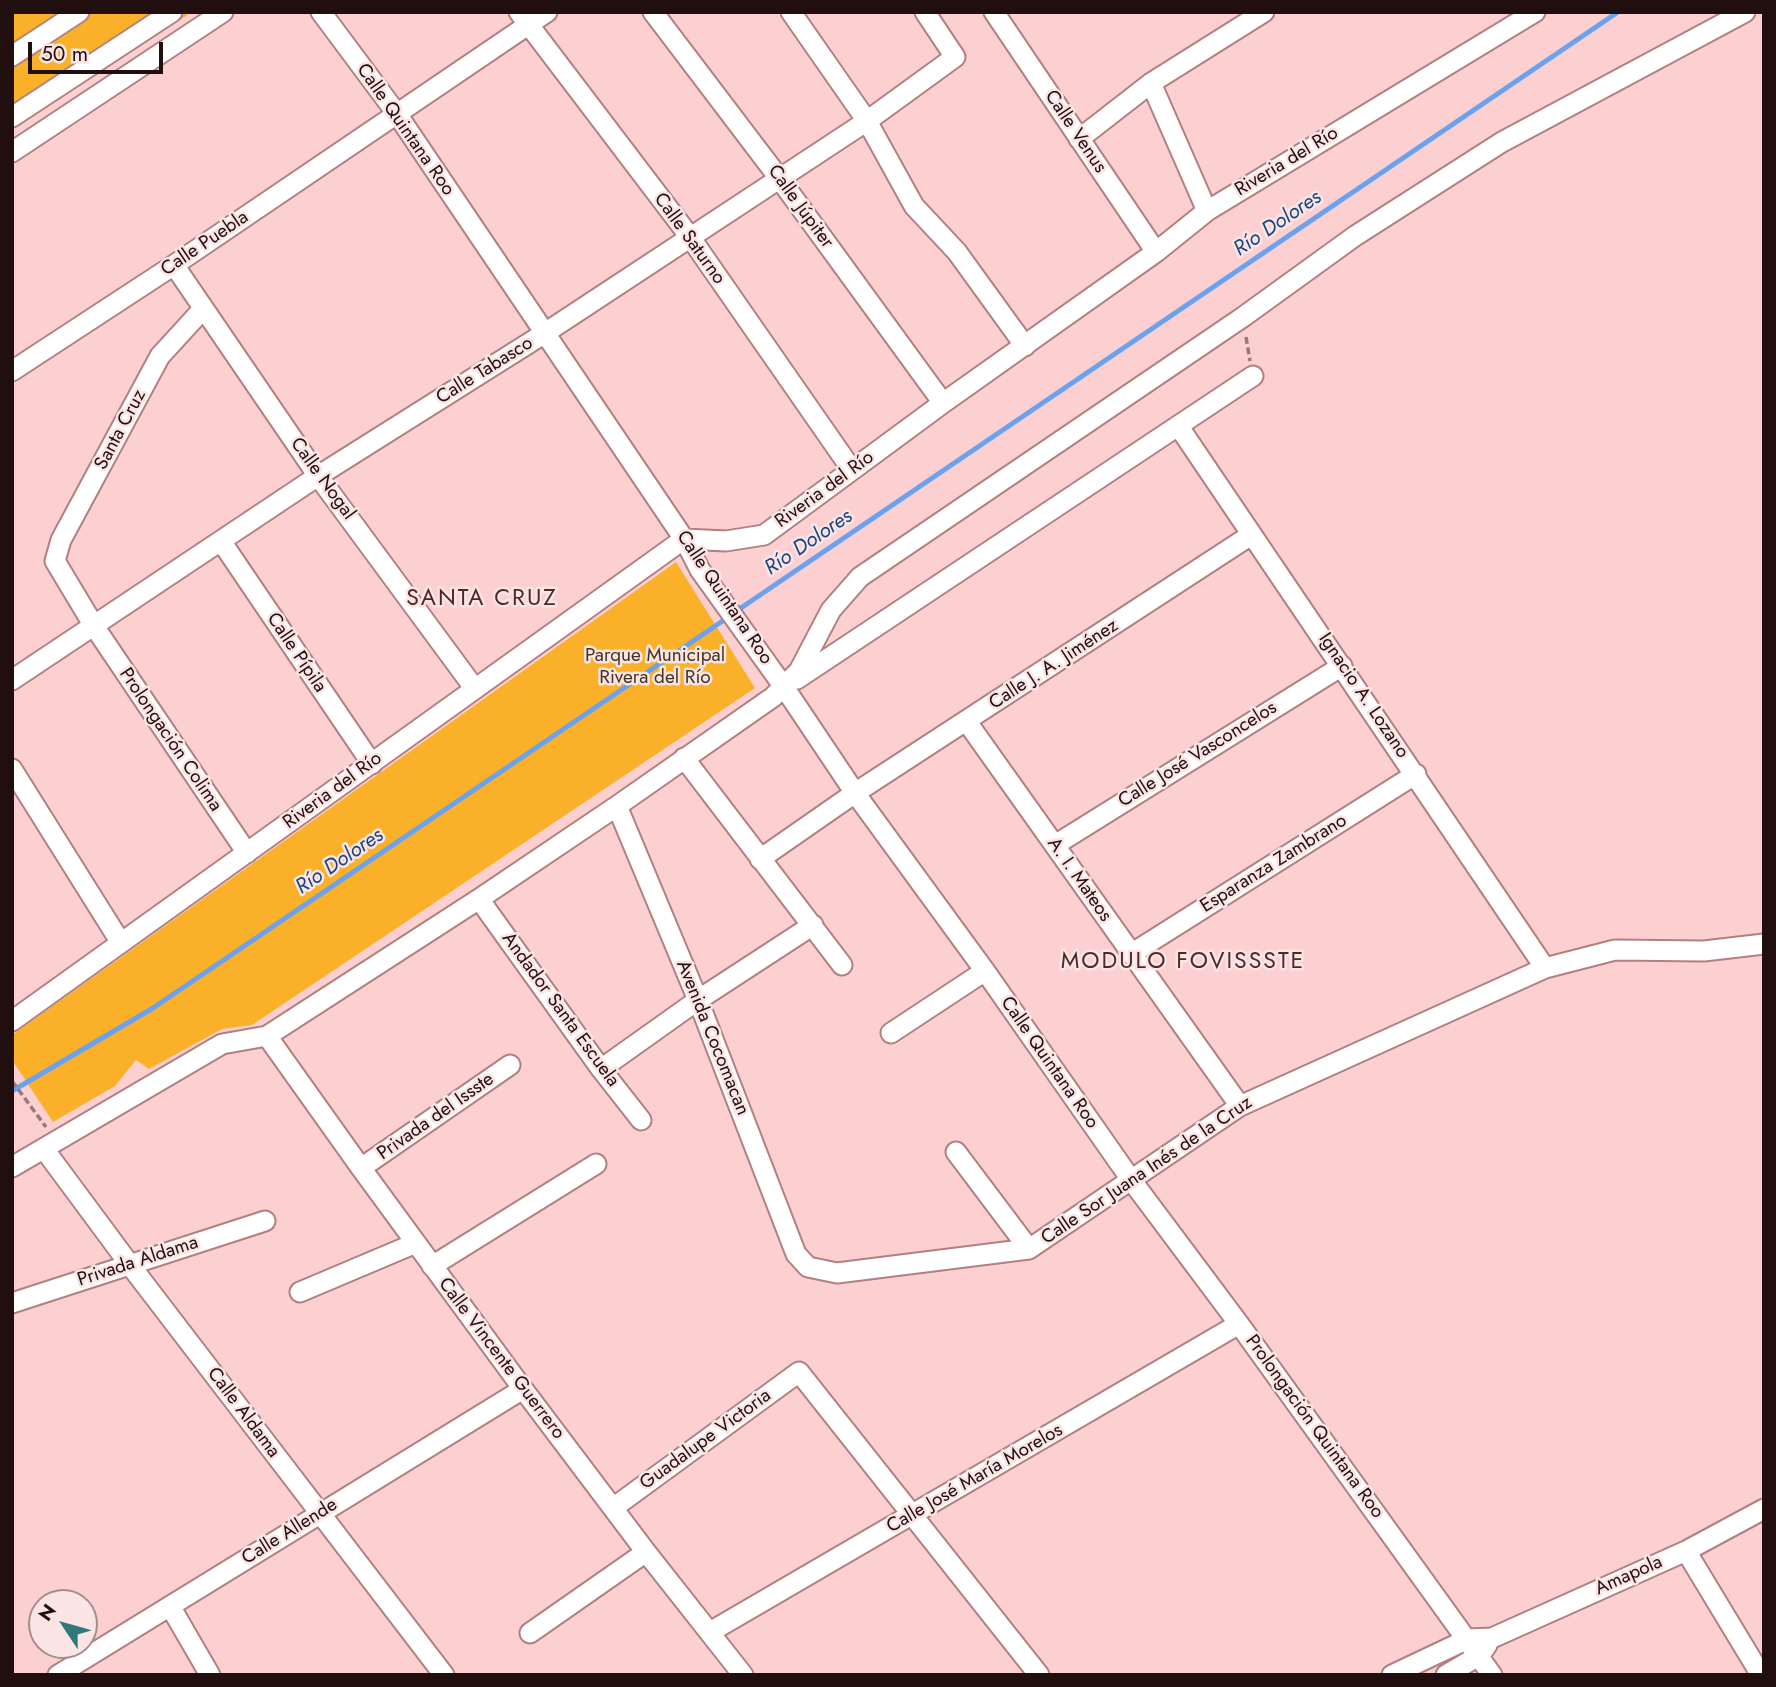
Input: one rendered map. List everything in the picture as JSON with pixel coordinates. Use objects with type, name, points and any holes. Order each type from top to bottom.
[{"type":"street","points":[[12,56],[79,12]]},
{"type":"street","points":[[12,117],[173,12]]},
{"type":"street","points":[[12,152],[223,12]]},
{"type":"street","name":"Calle Quintana Roo","points":[[321,12],[397,114],[684,539],[700,570],[784,687],[855,793],[985,971],[1132,1181]]},
{"type":"street","name":"Calle Puebla","points":[[12,371],[397,114],[524,18],[547,12]]},
{"type":"street","name":"Calle Júpiter","points":[[653,12],[779,178],[943,403]]},
{"type":"street","points":[[791,12],[867,121],[914,206],[957,252],[1025,346]]},
{"type":"street","name":"Calle Tabasco","points":[[12,680],[318,476],[545,333],[867,121],[955,57],[925,12]]},
{"type":"street","name":"Calle Venus","points":[[993,12],[1156,252]]},
{"type":"street","points":[[1079,138],[1151,83],[1264,12]]},
{"type":"street","name":"Riveria del Río","points":[[12,1021],[684,539],[726,541],[764,535],[943,403],[1156,252],[1207,211],[1535,12]]},
{"type":"street","points":[[784,687],[799,671],[831,610],[860,577],[1243,317],[1355,236],[1502,142],[1745,12]]},
{"type":"street","name":"Calle Saturno","points":[[524,18],[690,237],[852,470]]},
{"type":"street","points":[[1151,83],[1207,211]]},
{"type":"street","name":"Calle Nogal","points":[[174,265],[318,476],[475,689]]},
{"type":"street","name":"Santa Cruz","points":[[55,561],[61,540],[160,356],[203,309]]},
{"type":"street","points":[[12,1167],[222,1044],[267,1036],[479,899],[617,806],[784,687],[1252,376]]},
{"type":"street","name":"Ignacio A. Lozano","points":[[1179,427],[1545,968]]},
{"type":"street","name":"Calle J. A. Jiménez","points":[[760,859],[855,793],[1251,535]]},
{"type":"street","name":"Calle Pípila","points":[[221,541],[372,764]]},
{"type":"street","name":"Prolongación Colima","points":[[55,561],[94,626],[247,853]]},
{"type":"street","name":"Calle José Vasconcelos","points":[[1055,845],[1342,666]]},
{"type":"street","name":"A. I. Mateos","points":[[967,722],[1240,1106]]},
{"type":"street","points":[[684,758],[842,965]]},
{"type":"street","points":[[12,769],[121,943]]},
{"type":"street","name":"Esparanza Zambrano","points":[[1131,954],[1416,774]]},
{"type":"street","name":"Avenida Cocomacan","points":[[617,806],[698,1000],[796,1254],[808,1267]]},
{"type":"street","name":"Andador Santa Escuela","points":[[479,899],[601,1069],[641,1120]]},
{"type":"street","points":[[601,1069],[698,1000],[813,925]]},
{"type":"street","name":"Calle Sor Juana Inés de la Cruz","points":[[808,1267],[837,1273],[1029,1249],[1240,1106],[1545,968],[1615,950],[1704,951],[1764,944]]},
{"type":"street","points":[[891,1033],[985,971]]},
{"type":"street","name":"Calle Vincente Guerrero","points":[[267,1036],[523,1389],[743,1675]]},
{"type":"street","name":"Privada del Issste","points":[[361,1168],[510,1065]]},
{"type":"street","name":"Calle Aldama","points":[[44,1149],[444,1675]]},
{"type":"street","points":[[956,1152],[1029,1249]]},
{"type":"street","points":[[432,1266],[596,1164]]},
{"type":"street","name":"Prolongación Quintana Roo","points":[[1132,1181],[1239,1324],[1492,1675]]},
{"type":"street","name":"Privada Aldama","points":[[12,1303],[265,1221]]},
{"type":"street","points":[[300,1292],[416,1243]]},
{"type":"street","name":"Calle José María Morelos","points":[[710,1632],[1239,1324]]},
{"type":"street","name":"Guadalupe Victoria","points":[[613,1508],[799,1372],[912,1516]]},
{"type":"street","name":"Calle Allende","points":[[58,1675],[523,1389]]},
{"type":"street","name":"Amapola","points":[[1474,1647],[1686,1551],[1764,1509]]},
{"type":"street","points":[[912,1516],[1039,1675]]},
{"type":"street","points":[[1686,1551],[1761,1675]]},
{"type":"street","points":[[530,1633],[646,1552]]},
{"type":"street","points":[[170,1606],[210,1675]]},
{"type":"street","points":[[1391,1675],[1474,1647]]},
{"type":"street","points":[[1446,1675],[1474,1647]]},
{"type":"path","points":[[1243,317],[1252,376]]},
{"type":"path","points":[[12,1081],[45,1126]]},
{"type":"green space","points":[[12,12],[192,12],[12,129]]},
{"type":"green space","name":"Parque Municipal Rivera del Río","points":[[676,562],[755,688],[252,1025],[222,1029],[149,1069],[136,1060],[115,1086],[53,1122],[12,1060],[12,1035]]},
{"type":"waterway","name":"Río Dolores","points":[[735,612],[1618,12]]},
{"type":"waterway","name":"Río Dolores","points":[[12,1091],[153,1008],[727,618]]},
{"type":"district","name":"SANTA CRUZ","points":[[482,599]]},
{"type":"district","name":"MODULO FOVISSSTE","points":[[1183,962]]}]
